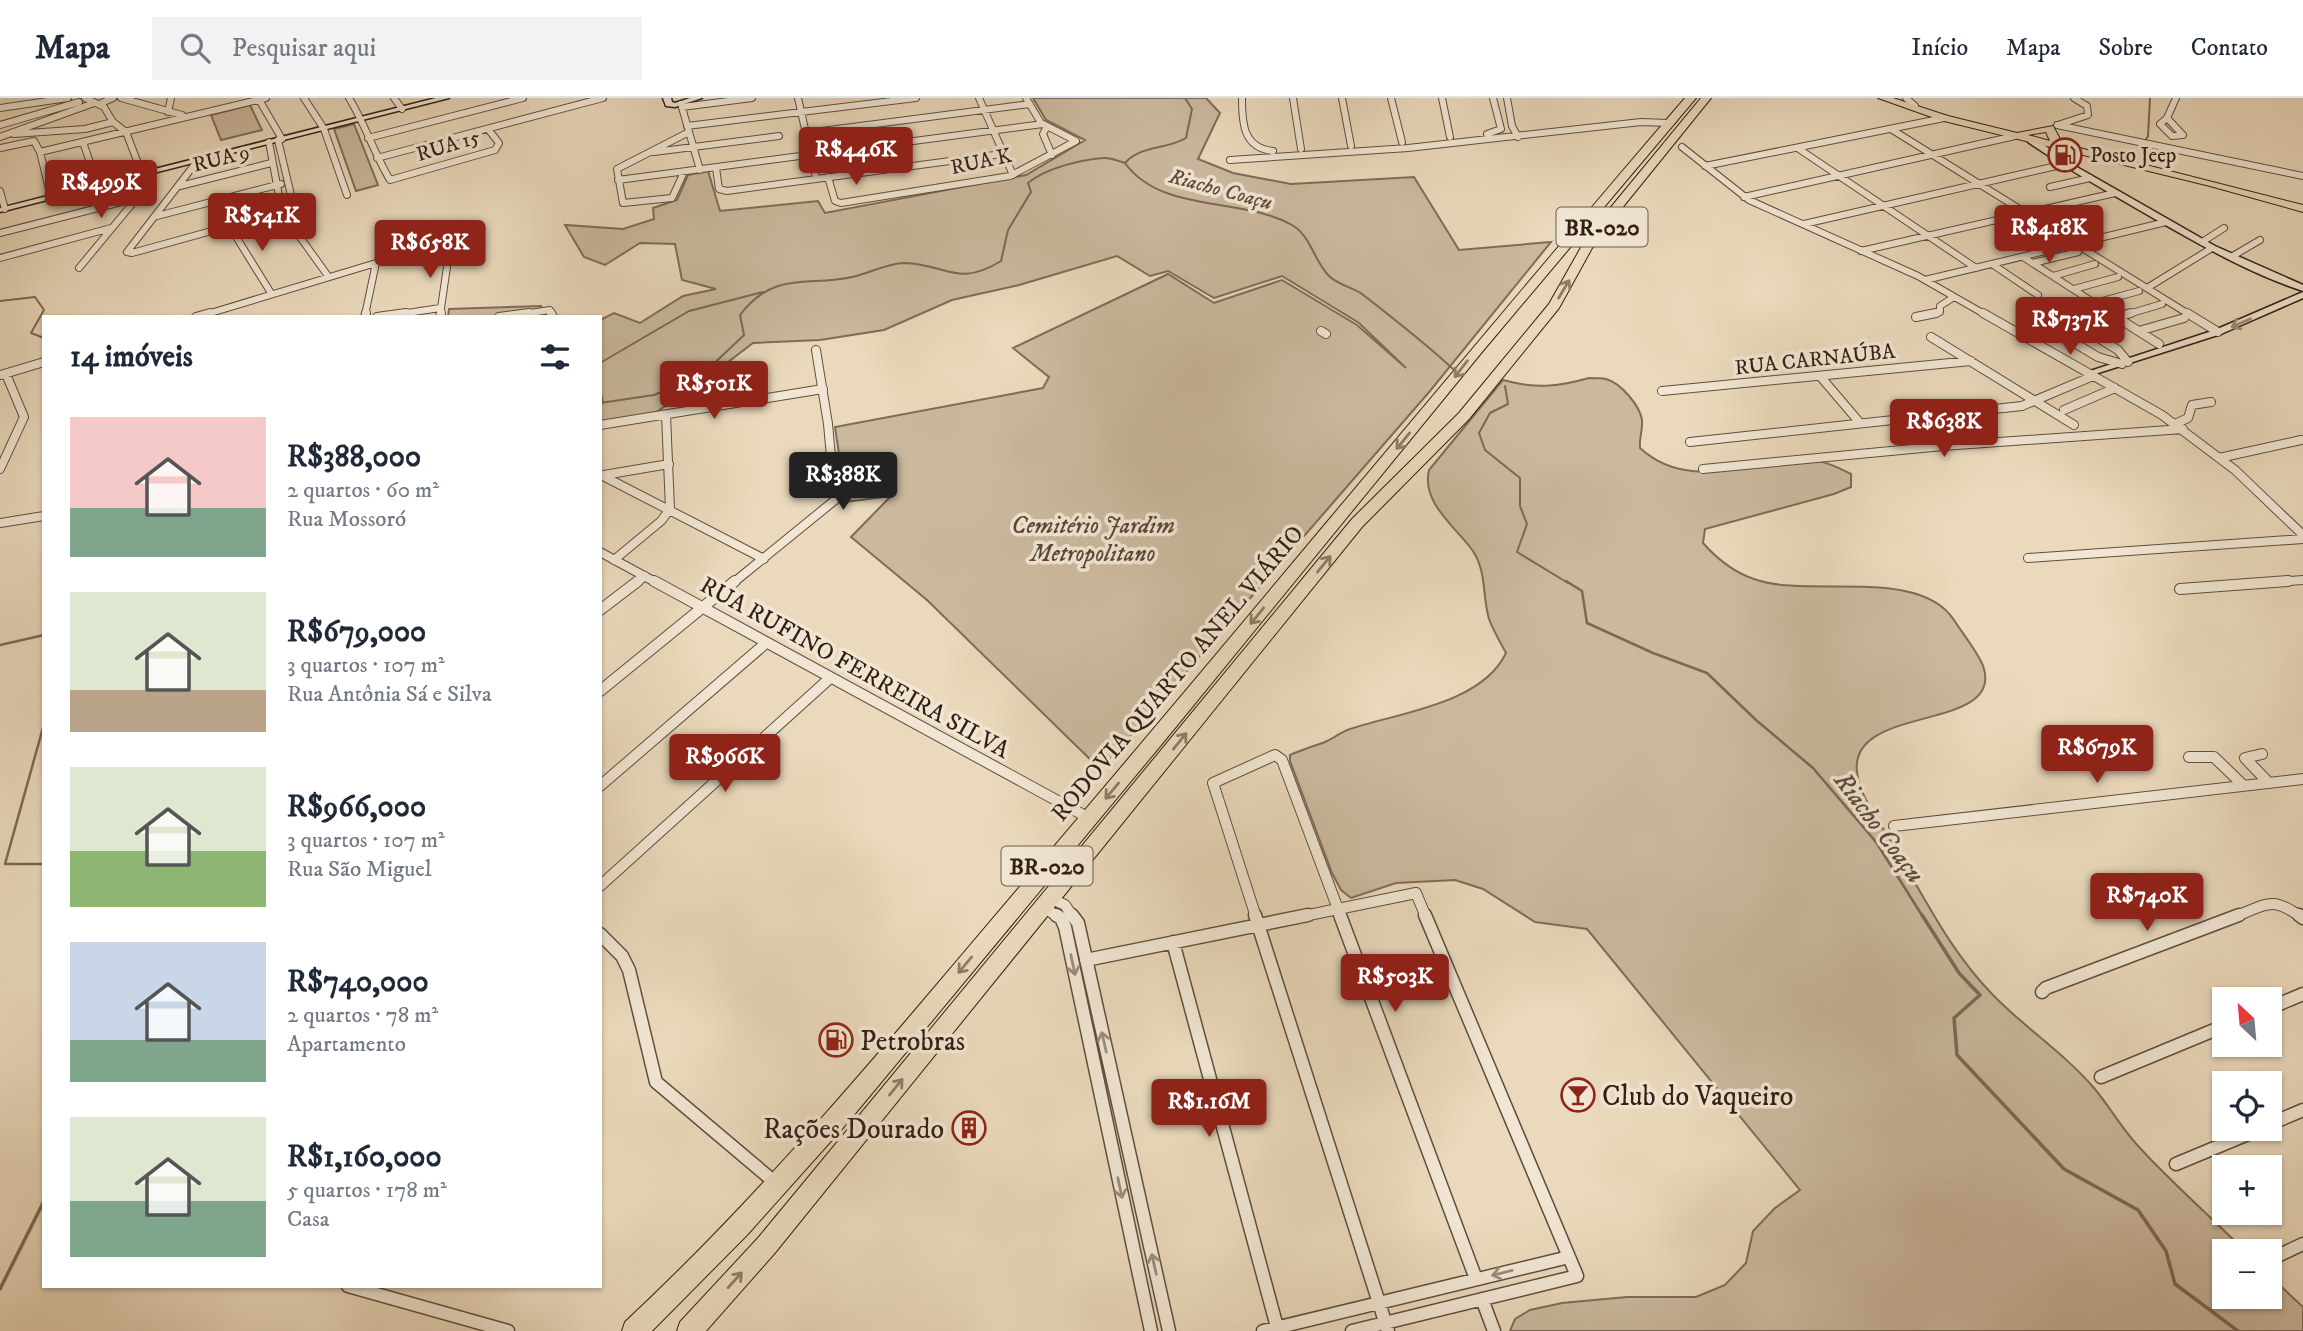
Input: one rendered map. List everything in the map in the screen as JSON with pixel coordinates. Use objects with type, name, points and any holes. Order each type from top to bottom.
[{"type":"highway","name":"RODOVIA QUARTO ANEL VIÁRIO","points":[[634,1331],[693,1275],[778,1185],[1089,818],[1507,312],[1690,98]]},
{"type":"highway","name":"RODOVIA QUARTO ANEL VIÁRIO","points":[[689,1331],[766,1246],[1357,523],[1460,420],[1555,305],[1592,238],[1706,98]]},
{"type":"highway","points":[[1883,98],[1944,118],[2301,203]]},
{"type":"highway","points":[[1894,98],[2023,136],[2056,141],[2301,203]]},
{"type":"highway","points":[[2023,136],[2053,127],[2056,141]]},
{"type":"highway","points":[[1616,184],[1633,188]]},
{"type":"highway","points":[[1507,312],[1510,319],[1519,323],[1540,321]]},
{"type":"highway","points":[[1429,409],[1440,406],[1452,408],[1460,420]]},
{"type":"highway","points":[[1022,897],[1048,904]]},
{"type":"highway","points":[[917,1022],[939,1034]]},
{"type":"street","points":[[0,108],[68,98]]},
{"type":"street","points":[[14,134],[113,98]]},
{"type":"street","points":[[121,98],[189,116]]},
{"type":"street","points":[[168,112],[171,98]]},
{"type":"street","points":[[304,98],[323,127],[347,195]]},
{"type":"street","points":[[349,98],[361,118],[377,158],[604,98]]},
{"type":"street","points":[[394,98],[401,108]]},
{"type":"street","points":[[142,173],[440,98]]},
{"type":"street","points":[[368,138],[523,98]]},
{"type":"street","points":[[570,98],[576,105]]},
{"type":"street","points":[[667,98],[670,104],[681,105],[752,98]]},
{"type":"street","points":[[681,105],[698,98]]},
{"type":"street","points":[[798,98],[816,178]]},
{"type":"street","points":[[684,172],[672,198],[623,203],[617,170],[688,129],[916,98]]},
{"type":"street","points":[[979,98],[1013,175]]},
{"type":"street","points":[[1242,98],[1246,137],[1252,146],[1259,150],[1402,142],[1500,131],[1493,98]]},
{"type":"street","points":[[1293,98],[1301,149]]},
{"type":"street","points":[[1342,98],[1351,146]]},
{"type":"street","points":[[1391,98],[1402,142]]},
{"type":"street","points":[[1442,98],[1450,137]]},
{"type":"street","points":[[1507,98],[1512,126],[1518,137]]},
{"type":"street","points":[[2053,127],[2088,115],[2087,106],[2074,98]]},
{"type":"street","points":[[2167,118],[2176,98]]},
{"type":"street","points":[[0,125],[86,99],[104,107],[113,122],[126,132],[148,183],[79,268]]},
{"type":"street","points":[[40,154],[261,99],[277,139],[295,207],[230,227],[132,253],[127,252],[198,160]]},
{"type":"street","points":[[806,133],[984,111],[1028,101],[1045,125],[1043,134],[1052,155]]},
{"type":"street","points":[[681,105],[700,170]]},
{"type":"street","points":[[0,114],[14,111]]},
{"type":"street","points":[[1705,166],[1944,118]]},
{"type":"street","points":[[0,137],[85,129],[113,122]]},
{"type":"street","points":[[1641,122],[1665,128]]},
{"type":"street","points":[[1230,160],[1518,137],[1641,122],[1665,128]]},
{"type":"street","points":[[618,180],[1045,125]]},
{"type":"street","name":"RUA K","points":[[828,177],[835,201],[843,202],[1013,175],[1075,142],[1075,139],[1045,125]]},
{"type":"street","points":[[1512,126],[1531,135]]},
{"type":"street","points":[[2053,127],[2303,176]]},
{"type":"street","name":"RUA 15","points":[[377,158],[387,179],[399,179],[495,149],[499,143],[488,129]]},
{"type":"street","points":[[1891,129],[2077,248],[2218,332]]},
{"type":"street","points":[[647,153],[779,136]]},
{"type":"street","points":[[1744,197],[2023,136],[2065,164],[2202,242],[2303,288]]},
{"type":"street","points":[[277,139],[271,163],[282,212],[328,276]]},
{"type":"street","points":[[0,191],[2,208],[277,139]]},
{"type":"street","points":[[0,148],[34,141],[40,154],[50,196]]},
{"type":"street","points":[[83,142],[98,184]]},
{"type":"street","points":[[1682,146],[1744,197],[1924,280],[2092,374],[2179,427],[2220,457],[2303,537]]},
{"type":"street","points":[[1799,149],[1976,268]]},
{"type":"street","points":[[716,168],[719,189],[727,191],[1002,154]]},
{"type":"street","name":"RUA 9","points":[[180,186],[271,163]]},
{"type":"street","points":[[1803,224],[2065,164]]},
{"type":"street","points":[[2050,187],[2090,178]]},
{"type":"street","points":[[156,216],[288,182]]},
{"type":"street","points":[[1861,251],[2115,193]]},
{"type":"street","points":[[0,233],[137,198]]},
{"type":"street","points":[[2033,263],[2166,222]]},
{"type":"street","points":[[230,227],[271,293]]},
{"type":"street","points":[[0,258],[113,228]]},
{"type":"street","points":[[2202,242],[2224,228]]},
{"type":"street","points":[[2231,257],[2260,240]]},
{"type":"street","points":[[440,315],[450,246]]},
{"type":"street","points":[[2147,288],[2212,247]]},
{"type":"street","points":[[1924,280],[2077,248]]},
{"type":"street","points":[[2024,257],[2159,344]]},
{"type":"street","points":[[216,314],[271,293],[376,263],[378,265],[366,315]]},
{"type":"street","points":[[1992,264],[2038,295]]},
{"type":"street","points":[[2053,276],[2095,264]]},
{"type":"street","points":[[2074,289],[2118,277]]},
{"type":"street","points":[[2095,303],[2139,290]]},
{"type":"street","points":[[1690,442],[1858,421],[2022,406],[2092,374],[2218,332],[2303,295]]},
{"type":"street","points":[[1916,317],[1940,312],[1941,304],[1954,297]]},
{"type":"street","points":[[2117,317],[2162,304]]},
{"type":"street","points":[[391,315],[440,308]]},
{"type":"street","points":[[518,315],[550,310],[552,315]]},
{"type":"street","points":[[2057,312],[2118,350],[2125,363]]},
{"type":"street","points":[[2033,318],[2098,357],[2125,363]]},
{"type":"street","points":[[2139,331],[2184,318]]},
{"type":"street","points":[[1931,337],[2074,425]]},
{"type":"street","points":[[602,689],[835,499],[816,350]]},
{"type":"street","name":"RUA CARNAÚBA","points":[[1662,391],[1971,361]]},
{"type":"street","points":[[0,469],[24,417],[3,374],[42,363]]},
{"type":"street","points":[[1820,376],[1858,421]]},
{"type":"street","points":[[2064,410],[2115,388]]},
{"type":"street","points":[[602,425],[823,389]]},
{"type":"street","points":[[1703,469],[1822,455],[2179,427],[2188,418],[2192,405],[2211,402]]},
{"type":"street","points":[[614,559],[661,521],[670,509],[666,415]]},
{"type":"street","points":[[2220,457],[2301,440]]},
{"type":"street","points":[[602,476],[669,464]]},
{"type":"street","points":[[602,476],[764,559]]},
{"type":"street","points":[[0,523],[42,516]]},
{"type":"street","points":[[2028,558],[2303,537]]},
{"type":"street","name":"RUA RUFINO FERREIRA SILVA","points":[[602,553],[829,679],[1089,818]]},
{"type":"street","points":[[602,608],[645,576]]},
{"type":"street","points":[[2180,589],[2303,580]]},
{"type":"street","points":[[602,784],[766,643]]},
{"type":"street","points":[[602,885],[829,679]]},
{"type":"street","points":[[2262,754],[2245,758],[2268,782]]},
{"type":"street","points":[[1387,1327],[1213,783],[1275,755],[1282,760],[1476,1279]]},
{"type":"street","points":[[2189,757],[2214,757],[2243,785]]},
{"type":"street","points":[[1894,826],[2303,779]]},
{"type":"street","points":[[1086,960],[1416,893],[1577,1276],[1482,1299],[1387,1327],[1352,1331]]},
{"type":"street","points":[[2042,992],[2046,988],[2273,902],[2284,904],[2303,918]]},
{"type":"street","points":[[1048,904],[1065,905],[1074,914],[1169,1331]]},
{"type":"street","points":[[1048,904],[1061,918],[1065,927],[1151,1331]]},
{"type":"street","points":[[602,935],[622,956],[629,970],[656,1082],[778,1185]]},
{"type":"street","points":[[1173,942],[1277,1328]]},
{"type":"street","points":[[2282,1003],[2303,994]]},
{"type":"street","points":[[2101,1077],[2212,1031]]},
{"type":"street","points":[[2282,1120],[2303,1110]]},
{"type":"street","points":[[1109,1135],[1124,1131]]},
{"type":"street","points":[[2176,1164],[2231,1141]]},
{"type":"street","points":[[2282,1254],[2303,1244]]},
{"type":"street","points":[[1263,1331],[1569,1257]]},
{"type":"street","points":[[355,1288],[508,1331]]},
{"type":"street","points":[[1482,1299],[1493,1331]]},
{"type":"green space","name":"Cemitério Jardim Metropolitano","points":[[1033,98],[1206,98],[1220,113],[1198,159],[1233,173],[1291,184],[1414,177],[1459,250],[1551,242],[1430,391],[1101,770],[927,600],[851,537],[891,496],[846,502],[835,427],[1043,388],[1049,377],[1013,348],[1168,274],[1214,303],[1282,280],[1357,325],[1406,368],[1359,323],[1282,276],[1214,298],[1168,271],[1150,276],[1117,256],[1019,285],[952,300],[884,330],[820,340],[753,343],[698,385],[653,414],[602,422],[602,319],[614,313],[640,323],[683,296],[716,289],[682,280],[675,244],[640,243],[605,265],[584,257],[565,225],[623,229],[654,219],[653,208],[677,200],[688,175],[708,171],[720,211],[818,201],[825,213],[1026,175],[1085,140],[1046,120]]},
{"type":"green space","points":[[250,105],[262,130],[221,140],[211,115]]},
{"type":"green space","points":[[354,124],[378,185],[356,191],[334,129]]},
{"type":"green space","points":[[541,306],[545,315],[448,315],[449,309]]},
{"type":"green space","points":[[1589,378],[1604,379],[1618,385],[1638,408],[1642,420],[1640,448],[1659,462],[1680,469],[1722,470],[1811,460],[1827,463],[1851,474],[1851,487],[1834,494],[1705,529],[1703,543],[1726,564],[1754,579],[1777,584],[1890,589],[1916,594],[1938,604],[1954,620],[1982,664],[1983,689],[1970,702],[1876,736],[1861,751],[1857,772],[1862,792],[1940,924],[1978,978],[2005,1007],[2082,1075],[2139,1147],[2212,1219],[2212,1225],[2218,1225],[2233,1239],[2212,1239],[2212,1309],[2282,1309],[2282,1287],[2303,1307],[2303,1331],[1510,1331],[1515,1319],[1530,1310],[1562,1303],[1627,1297],[1696,1297],[1725,1285],[1746,1263],[1753,1231],[1775,1208],[1800,1190],[1587,929],[1535,922],[1483,889],[1455,880],[1396,883],[1351,898],[1341,890],[1332,873],[1290,761],[1290,755],[1325,742],[1347,730],[1459,695],[1494,670],[1506,653],[1489,619],[1480,568],[1473,551],[1435,504],[1428,482],[1429,470],[1503,380],[1546,386]]},
{"type":"waterway","name":"Riacho Coaçu","points":[[1125,163],[1138,153],[1186,138],[1192,109],[1185,98]]},
{"type":"waterway","points":[[2145,141],[2148,136],[2150,98]]},
{"type":"waterway","points":[[603,403],[654,395],[704,373],[744,335],[740,315],[766,291],[779,286],[852,277],[898,263],[919,264],[962,274],[986,269],[1001,261],[1008,230],[1031,192],[1028,183],[1054,169],[1084,161],[1106,158],[1125,163]]},
{"type":"waterway","name":"Riacho Coaçu","points":[[1125,163],[1141,179],[1159,190],[1180,197],[1249,210],[1292,225],[1304,236],[1329,276],[1362,294],[1453,369]]},
{"type":"waterway","points":[[602,362],[689,311],[763,292]]},
{"type":"waterway","points":[[0,301],[35,297],[44,310],[31,333],[42,337]]},
{"type":"waterway","name":"Riacho Coaçu","points":[[1505,386],[1508,404],[1490,413],[1479,433],[1485,450],[1520,478],[1520,506],[1527,524],[1517,552],[1568,583]]},
{"type":"waterway","points":[[602,398],[603,403]]},
{"type":"waterway","name":"Riacho Coaçu","points":[[1566,581],[1582,591],[1587,623],[1653,653],[1707,673],[1756,720],[1813,768],[1876,842],[1923,917]]},
{"type":"waterway","points":[[0,645],[42,635]]},
{"type":"waterway","points":[[42,731],[5,864],[42,864]]},
{"type":"waterway","name":"Riacho Coaçu","points":[[1922,915],[1959,973],[1980,995],[1954,1018],[1957,1055],[2064,1169],[2138,1210],[2166,1251],[2175,1284],[2238,1331]]},
{"type":"waterway","points":[[0,1289],[42,1205]]},
{"type":"place","name":"Posto Jeep","points":[[2065,155]]},
{"type":"place","name":"Petrobras","points":[[836,1040]]},
{"type":"place","name":"Club do Vaqueiro","points":[[1578,1095]]},
{"type":"place","name":"Rações Dourado","points":[[969,1128]]}]
